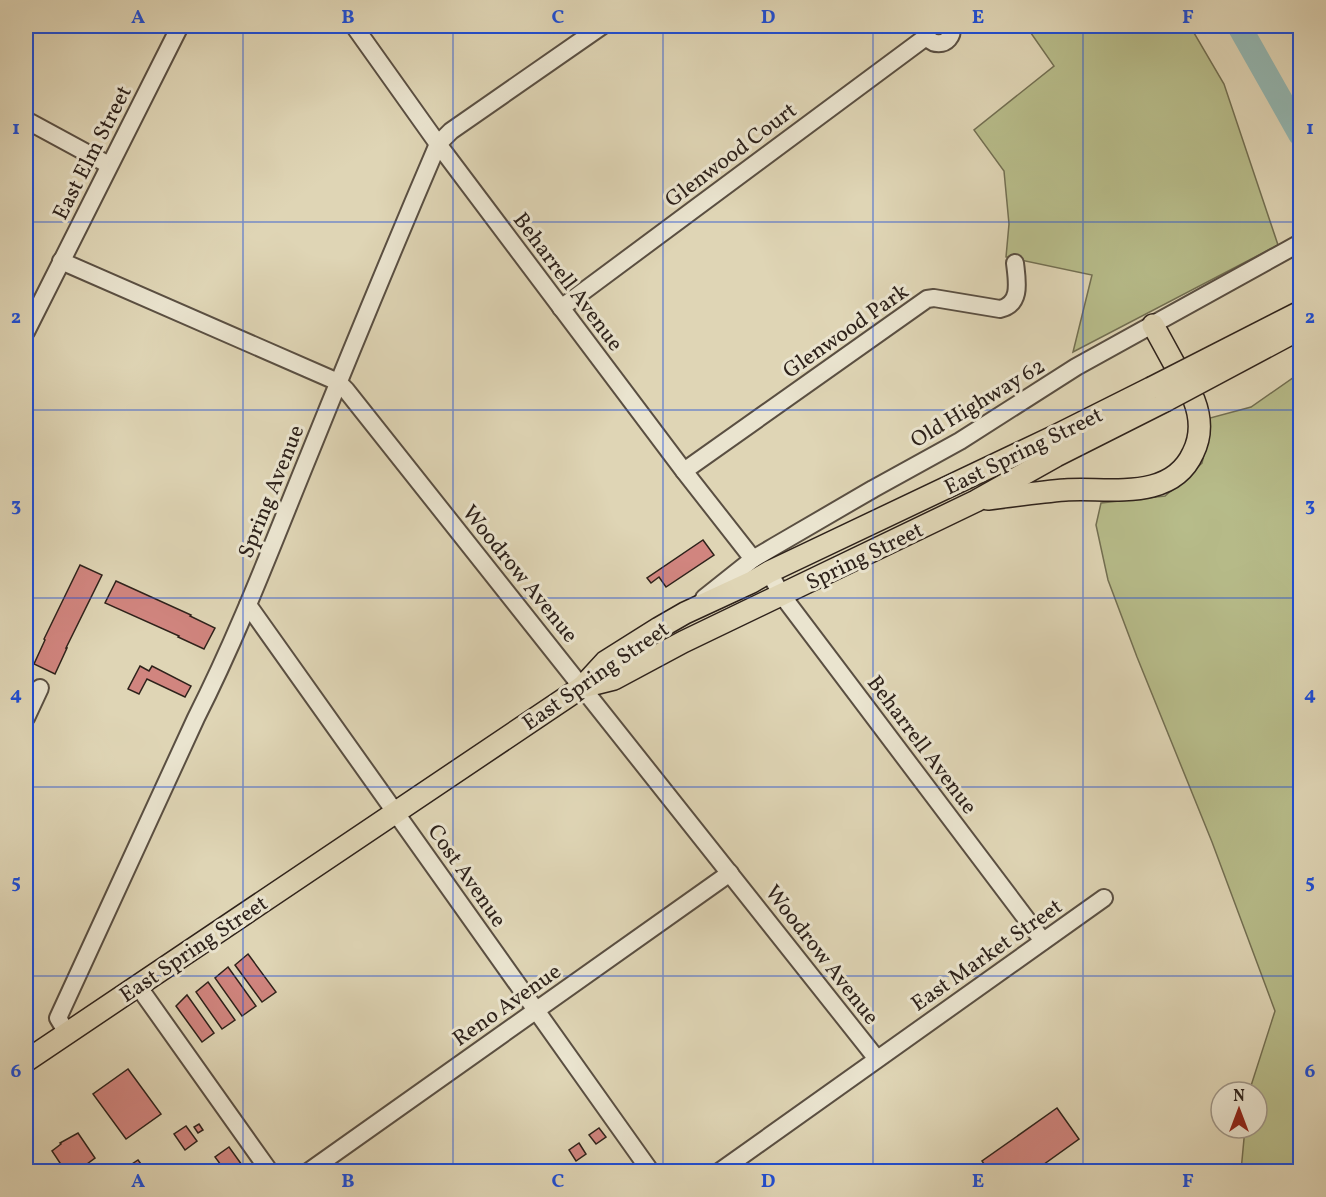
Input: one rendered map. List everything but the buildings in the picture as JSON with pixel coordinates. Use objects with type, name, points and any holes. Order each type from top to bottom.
[{"type":"main road","name":"East Spring Street","points":[[26,1061],[582,687],[605,662],[686,613],[752,582],[761,566],[1044,441],[1158,394],[1300,312]]},
{"type":"main road","points":[[976,501],[1068,490],[1118,490],[1150,487],[1174,477],[1184,468],[1191,458],[1200,434],[1198,410],[1153,326]]},
{"type":"main road","name":"Spring Street","points":[[582,687],[614,679],[683,642],[976,501],[1158,394],[1300,329]]},
{"type":"street","name":"East Elm Street","points":[[26,332],[180,26]]},
{"type":"street","name":"Beharrell Avenue","points":[[354,26],[438,144],[561,308],[684,471],[761,566],[1043,941]]},
{"type":"street","name":"Spring Avenue","points":[[67,1033],[58,1018],[248,605],[438,144],[451,131],[602,26]]},
{"type":"street","name":"Glenwood Court","points":[[561,308],[925,31],[934,42],[944,42],[953,32],[952,26]]},
{"type":"street","points":[[26,120],[110,165]]},
{"type":"street","name":"Old Highway 62","points":[[761,566],[873,489],[960,441],[1076,367],[1300,243]]},
{"type":"street","name":"Woodrow Avenue","points":[[61,261],[338,382],[877,1059]]},
{"type":"street","name":"Glenwood Park","points":[[684,471],[927,299],[934,298],[1000,309],[1007,307],[1014,300],[1017,289],[1015,263]]},
{"type":"street","name":"Cost Avenue","points":[[248,605],[651,1172]]},
{"type":"street","points":[[26,718],[40,688]]},
{"type":"street","name":"Reno Avenue","points":[[308,1172],[730,873]]},
{"type":"street","name":"East Market Street","points":[[719,1172],[1104,898]]},
{"type":"street","points":[[138,986],[270,1172]]},
{"type":"green space","points":[[1026,26],[1190,26],[1224,84],[1278,245],[1073,352],[1092,275],[1006,257],[1009,224],[1004,171],[974,130],[1054,66]]},
{"type":"green space","points":[[1300,373],[1300,1171],[1241,1171],[1244,1140],[1269,1140],[1269,1080],[1253,1080],[1275,1011],[1212,842],[1108,580],[1096,525],[1101,503],[1165,496],[1202,463],[1210,429],[1210,418],[1251,407]]},
{"type":"waterway","points":[[1239,26],[1300,134]]}]
